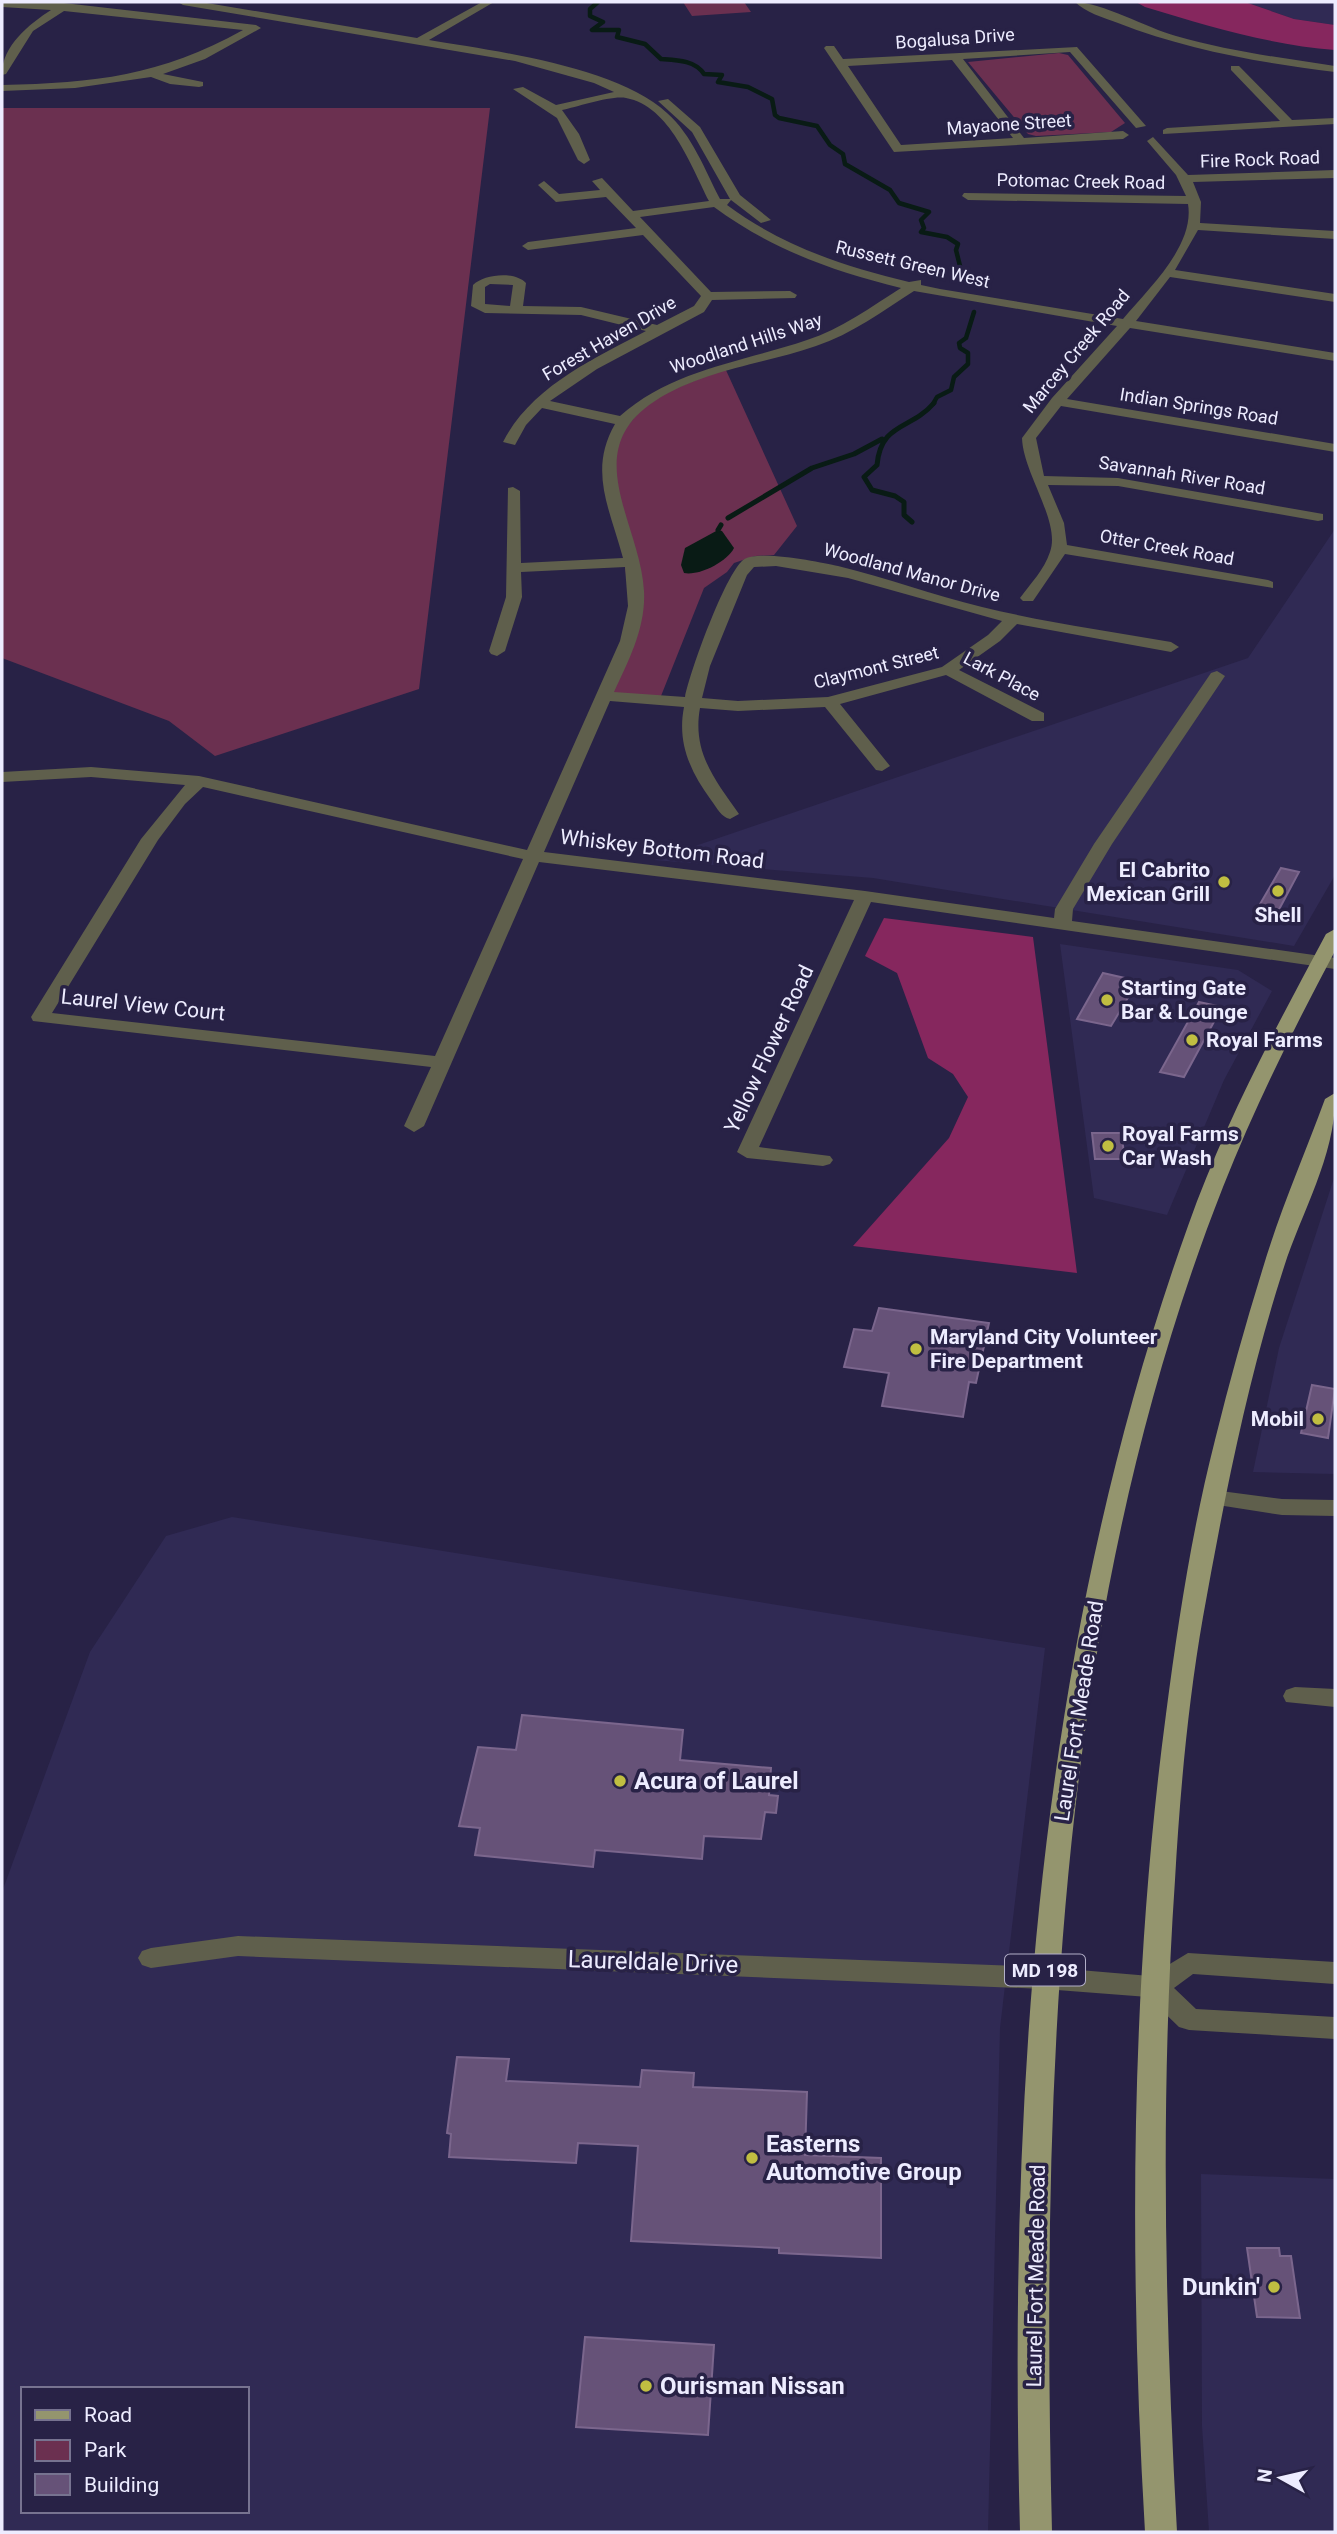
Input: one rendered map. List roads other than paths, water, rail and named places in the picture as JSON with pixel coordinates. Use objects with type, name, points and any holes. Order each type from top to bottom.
[{"type":"main road","name":"Laurel Fort Meade Road","points":[[1036,2532],[1033,2436],[1037,2172],[1044,1978],[1069,1767],[1095,1603],[1123,1476],[1157,1352],[1198,1226],[1240,1121],[1281,1033],[1328,963],[1335,934]]},
{"type":"main road","points":[[1161,2532],[1156,2446],[1151,2174],[1155,1987],[1168,1782],[1191,1615],[1243,1363],[1280,1241],[1335,1099]]},
{"type":"street","name":"Russett Green West","points":[[183,2],[562,60],[644,89],[689,120],[703,135],[729,189],[739,201],[778,229],[824,250],[916,283]]},
{"type":"street","name":"Russett Green West","points":[[227,2],[425,38],[536,62],[576,73],[626,93],[647,103],[675,127],[716,203],[760,234],[797,252],[852,272],[1335,357]]},
{"type":"street","points":[[425,38],[489,2]]},
{"type":"street","points":[[1080,2],[1170,37],[1230,52],[1335,69]]},
{"type":"street","points":[[1102,2],[1157,24],[1191,33],[1335,60]]},
{"type":"street","points":[[2,5],[66,4],[269,31]]},
{"type":"street","points":[[2,72],[29,29],[66,4]]},
{"type":"street","points":[[2,88],[61,86],[152,73],[193,60],[256,29]]},
{"type":"street","points":[[830,48],[840,63]]},
{"type":"street","name":"Bogalusa Drive","points":[[840,63],[1073,49],[1140,126]]},
{"type":"street","points":[[955,56],[1021,141]]},
{"type":"street","name":"Mayaone Street","points":[[840,63],[898,149],[1123,135]]},
{"type":"street","points":[[1235,68],[1289,124]]},
{"type":"street","points":[[152,73],[180,83],[199,84]]},
{"type":"street","points":[[519,89],[557,108],[572,128],[584,160]]},
{"type":"street","points":[[557,108],[644,89]]},
{"type":"street","points":[[1167,132],[1167,137],[1153,141],[1131,139],[1123,135],[1128,128],[1140,126],[1167,132],[1335,121]]},
{"type":"street","points":[[1153,141],[1185,179],[1193,200],[1195,226],[1335,236]]},
{"type":"street","name":"Fire Rock Road","points":[[1185,179],[1335,174]]},
{"type":"street","name":"Forest Haven Drive","points":[[510,442],[518,421],[537,404],[563,385],[699,309],[708,296],[705,289],[643,231],[598,181]]},
{"type":"street","points":[[544,185],[556,198],[608,192]]},
{"type":"street","name":"Potomac Creek Road","points":[[968,196],[1193,200]]},
{"type":"street","points":[[628,215],[739,201]]},
{"type":"street","name":"Marcey Creek Road","points":[[1059,548],[1060,537],[1029,458],[1029,438],[1057,401],[1167,273],[1195,226]]},
{"type":"street","points":[[528,246],[643,231]]},
{"type":"street","points":[[1167,273],[1335,298]]},
{"type":"street","name":"Woodland Hills Way","points":[[531,856],[604,696],[633,623],[636,594],[607,462],[608,449],[623,421],[650,399],[694,377],[789,350],[837,333],[916,283]]},
{"type":"street","points":[[708,296],[790,295]]},
{"type":"street","points":[[516,310],[581,311],[660,330]]},
{"type":"street","name":"Russett Green West","points":[[1128,319],[1335,346]]},
{"type":"street","name":"Indian Springs Road","points":[[1057,401],[1335,448]]},
{"type":"street","name":"Forest Haven Drive","points":[[537,404],[623,421]]},
{"type":"street","name":"Savannah River Road","points":[[1039,480],[1118,482],[1318,517]]},
{"type":"street","points":[[497,651],[514,597],[513,491]]},
{"type":"street","points":[[1028,598],[1059,548]]},
{"type":"street","name":"Otter Creek Road","points":[[1059,548],[1268,585]]},
{"type":"street","name":"Woodland Manor Drive","points":[[730,814],[695,758],[688,735],[690,704],[740,575],[750,562],[776,560],[834,569],[1013,619],[1171,647]]},
{"type":"street","points":[[514,568],[630,562]]},
{"type":"street","name":"Claymont Street","points":[[604,696],[738,706],[829,702],[948,670],[994,638],[1013,619]]},
{"type":"street","name":"Lark Place","points":[[948,670],[1038,717]]},
{"type":"street","points":[[1063,924],[1064,909],[1103,845],[1217,676]]},
{"type":"street","points":[[829,702],[882,766]]},
{"type":"street","name":"Whiskey Bottom Road","points":[[2,777],[91,772],[199,781],[531,856],[865,896],[1328,963]]},
{"type":"street","name":"Laurel View Court","points":[[199,781],[179,800],[150,839],[40,1017],[441,1062]]},
{"type":"street","points":[[414,1126],[531,856]]},
{"type":"street","name":"Yellow Flower Road","points":[[823,1160],[747,1152],[865,896]]},
{"type":"street","points":[[1213,1498],[1282,1507],[1335,1508]]},
{"type":"street","points":[[1295,1696],[1335,1698]]},
{"type":"street","name":"Laureldale Drive","points":[[151,1958],[238,1946],[1044,1978],[1155,1987]]},
{"type":"street","points":[[1335,1973],[1188,1963],[1155,1987],[1189,2019],[1335,2028]]},
{"type":"waterway","points":[[598,2],[590,9],[590,16],[603,22],[592,30],[619,30],[617,37],[645,44],[661,59],[690,63],[704,74],[722,75],[718,82],[748,87],[772,99],[775,115],[779,118],[817,126],[830,145],[843,154],[845,164],[890,190],[899,203],[929,212],[921,220],[924,228],[921,232],[947,237],[958,244],[956,250],[962,274]]},
{"type":"waterway","points":[[933,404],[937,397],[951,390],[954,377],[968,364],[968,353],[960,348],[959,343],[966,338],[974,312]]},
{"type":"waterway","points":[[912,522],[904,515],[904,502],[895,496],[872,490],[864,477],[877,465],[884,441],[933,404]]},
{"type":"waterway","points":[[728,518],[812,468],[854,454],[882,439]]},
{"type":"waterway","points":[[718,530],[721,525]]},
{"type":"place","name":"El Cabrito Mexican Grill","points":[[1224,882]]},
{"type":"place","name":"Shell","points":[[1278,891]]},
{"type":"place","name":"Starting Gate Bar & Lounge","points":[[1107,1000]]},
{"type":"place","name":"Royal Farms","points":[[1192,1040]]},
{"type":"place","name":"Royal Farms Car Wash","points":[[1108,1146]]},
{"type":"place","name":"Maryland City Volunteer Fire Department","points":[[916,1349]]},
{"type":"place","name":"Mobil","points":[[1318,1419]]},
{"type":"place","name":"Acura of Laurel","points":[[620,1781]]},
{"type":"place","name":"Easterns Automotive Group","points":[[752,2158]]},
{"type":"place","name":"Dunkin'","points":[[1274,2287]]},
{"type":"place","name":"Ourisman Nissan","points":[[646,2386]]}]
